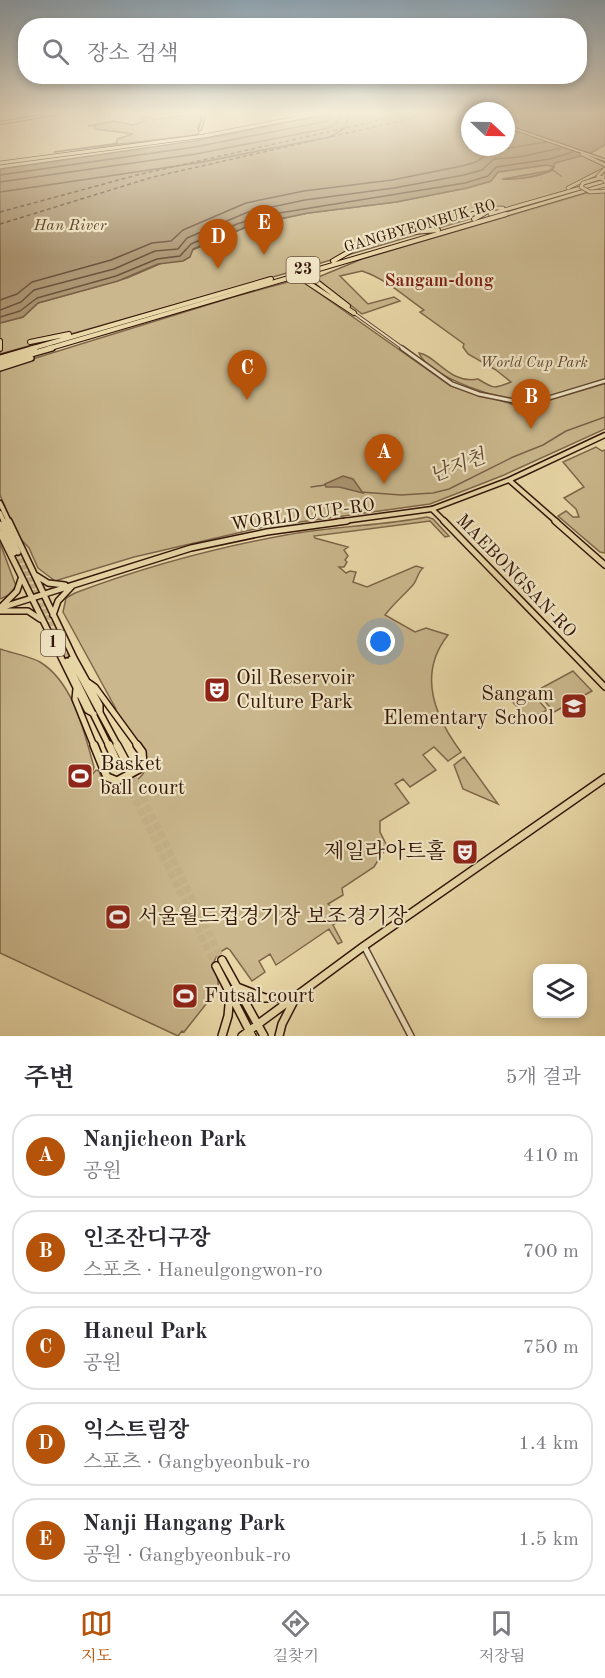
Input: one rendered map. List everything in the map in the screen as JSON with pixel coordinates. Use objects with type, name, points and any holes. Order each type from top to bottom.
[{"type":"highway","points":[[604,163],[598,176],[605,184]]},
{"type":"highway","points":[[548,197],[569,188],[604,163]]},
{"type":"highway","points":[[583,183],[605,184],[590,192],[581,187],[583,183]]},
{"type":"highway","name":"GANGBYEONBUK-RO","points":[[0,358],[353,260],[605,184]]},
{"type":"highway","name":"GANGBYEONBUK-RO","points":[[0,366],[101,331],[333,261],[548,197],[605,184]]},
{"type":"highway","points":[[474,219],[495,208],[503,208]]},
{"type":"highway","points":[[465,226],[515,214]]},
{"type":"highway","points":[[413,232],[438,230]]},
{"type":"highway","points":[[333,261],[359,246]]},
{"type":"highway","points":[[259,287],[301,278],[353,260]]},
{"type":"highway","points":[[314,274],[312,278],[354,313]]},
{"type":"highway","points":[[301,278],[341,303]]},
{"type":"highway","points":[[30,342],[101,331]]},
{"type":"highway","points":[[0,366],[71,346],[101,331]]},
{"type":"highway","points":[[0,341],[0,348]]},
{"type":"main road","name":"WORLD CUP-RO","points":[[0,609],[191,548],[256,534],[432,509],[509,480],[605,435]]},
{"type":"main road","points":[[509,480],[605,565]]},
{"type":"main road","points":[[0,503],[43,594]]},
{"type":"main road","name":"MAEBONGSAN-RO","points":[[432,509],[605,687]]},
{"type":"main road","points":[[0,513],[16,553],[0,524]]},
{"type":"main road","points":[[0,533],[31,598]]},
{"type":"main road","points":[[34,574],[54,584],[74,584]]},
{"type":"main road","points":[[0,609],[17,591],[21,577]]},
{"type":"main road","points":[[53,615],[58,601],[74,584]]},
{"type":"main road","name":"1","points":[[43,594],[100,705],[97,713],[117,764]]},
{"type":"main road","name":"1","points":[[31,598],[87,710],[97,713],[125,760]]},
{"type":"main road","points":[[0,609],[28,611],[44,622]]},
{"type":"main road","points":[[68,660],[97,713]]},
{"type":"main road","points":[[76,689],[75,699],[107,777],[117,781],[139,769],[143,764],[142,752],[95,687],[86,680]]},
{"type":"main road","points":[[264,1036],[258,1025],[237,987],[219,963],[248,1035],[258,1025],[364,946],[605,778]]},
{"type":"main road","points":[[237,987],[265,998],[296,997]]},
{"type":"main road","points":[[222,1036],[228,1016],[230,994]]},
{"type":"main road","points":[[279,1036],[282,1024],[296,997]]},
{"type":"street","points":[[354,313],[452,384],[478,394],[529,404],[605,381]]},
{"type":"street","points":[[364,946],[411,1036]]},
{"type":"green space","points":[[563,160],[604,160],[605,179],[287,273],[0,354],[0,323],[23,317],[38,303],[127,278],[251,225],[308,213],[396,202],[467,188],[491,181],[498,172],[547,165]]},
{"type":"green space","name":"World Cup Park","points":[[605,192],[605,379],[556,395],[537,400],[517,400],[485,393],[451,379],[437,371],[419,353],[459,378],[478,379],[494,387],[511,382],[496,370],[468,354],[463,347],[464,344],[420,312],[424,310],[379,278],[362,271],[340,276],[368,304],[394,297],[400,301],[362,314],[316,278],[362,259],[586,193]]},
{"type":"green space","points":[[299,279],[451,386],[515,405],[516,410],[605,381],[605,429],[504,475],[430,504],[264,527],[134,557],[55,581],[38,568],[29,548],[17,535],[0,495],[0,369]]},
{"type":"green space","points":[[596,447],[602,451],[605,450],[605,553],[600,552],[558,516],[566,511],[573,517],[579,517],[576,509],[564,498],[584,487],[563,462]]},
{"type":"green space","points":[[427,517],[433,519],[449,536],[445,537],[430,521],[314,536],[348,547],[344,550],[348,556],[345,560],[347,562],[344,567],[339,567],[346,573],[356,572],[353,582],[367,587],[416,566],[423,568],[413,585],[385,615],[415,632],[426,628],[448,635],[433,665],[431,680],[433,695],[443,724],[461,752],[448,761],[434,747],[423,755],[436,770],[410,787],[403,779],[395,784],[409,803],[380,821],[380,832],[387,846],[374,867],[342,888],[343,895],[328,904],[339,915],[340,920],[333,925],[342,942],[338,944],[329,929],[276,965],[270,954],[259,961],[265,972],[252,981],[227,948],[216,957],[214,962],[218,989],[184,1032],[182,1031],[178,1036],[0,953],[0,649],[26,656],[52,671],[76,709],[94,767],[91,776],[96,770],[99,771],[106,784],[118,791],[141,776],[148,761],[114,711],[116,709],[63,612],[66,598],[127,575],[232,546],[304,532]]},
{"type":"green space","points":[[0,543],[16,586],[9,595],[0,599]]},
{"type":"green space","points":[[573,671],[592,691],[554,712],[536,691]]},
{"type":"green space","points":[[530,691],[547,710],[528,720],[512,701]]},
{"type":"green space","points":[[464,757],[498,804],[463,789],[454,765]]},
{"type":"water","name":"Han River","points":[[60,160],[565,160],[555,163],[554,167],[547,165],[498,172],[491,181],[467,188],[396,202],[308,213],[251,225],[193,249],[190,257],[183,261],[158,264],[118,281],[38,303],[23,317],[0,323],[0,169]]},
{"type":"water","points":[[554,167],[553,170],[534,176],[502,179],[548,171]]},
{"type":"water","points":[[343,476],[353,479],[363,493],[339,487],[326,487],[325,484]]},
{"type":"waterway","points":[[553,170],[561,176]]},
{"type":"waterway","name":"난지천","points":[[361,492],[401,495],[433,493],[449,489],[513,457],[543,445],[566,431],[605,417]]},
{"type":"waterway","name":"난지천","points":[[311,487],[325,485]]},
{"type":"ferry route","points":[[0,212],[141,174],[202,160]]},
{"type":"ferry route","points":[[0,224],[153,177],[227,160]]},
{"type":"tunnel","points":[[18,552],[71,659]]},
{"type":"tunnel","points":[[14,553],[67,661]]},
{"type":"tunnel","points":[[125,760],[222,960]]},
{"type":"tunnel","points":[[118,764],[216,966]]},
{"type":"place","name":"Nanji Hangang Park","points":[[264,255]]},
{"type":"place","name":"익스트림장","points":[[218,269]]},
{"type":"place","name":"Haneul Park","points":[[247,400]]},
{"type":"place","name":"인조잔디구장","points":[[531,429]]},
{"type":"place","name":"Nanjicheon Park","points":[[384,484]]},
{"type":"place","name":"Oil Reservoir Culture Park","points":[[217,690]]},
{"type":"place","name":"Sangam Elementary School","points":[[574,706]]},
{"type":"place","name":"Basket ball court","points":[[80,776]]},
{"type":"place","name":"제일라아트홀","points":[[465,852]]},
{"type":"place","name":"서울월드컵경기장 보조경기장","points":[[118,917]]},
{"type":"place","name":"Futsal court","points":[[185,996]]},
{"type":"district","name":"Sangam-dong","points":[[439,281]]}]
